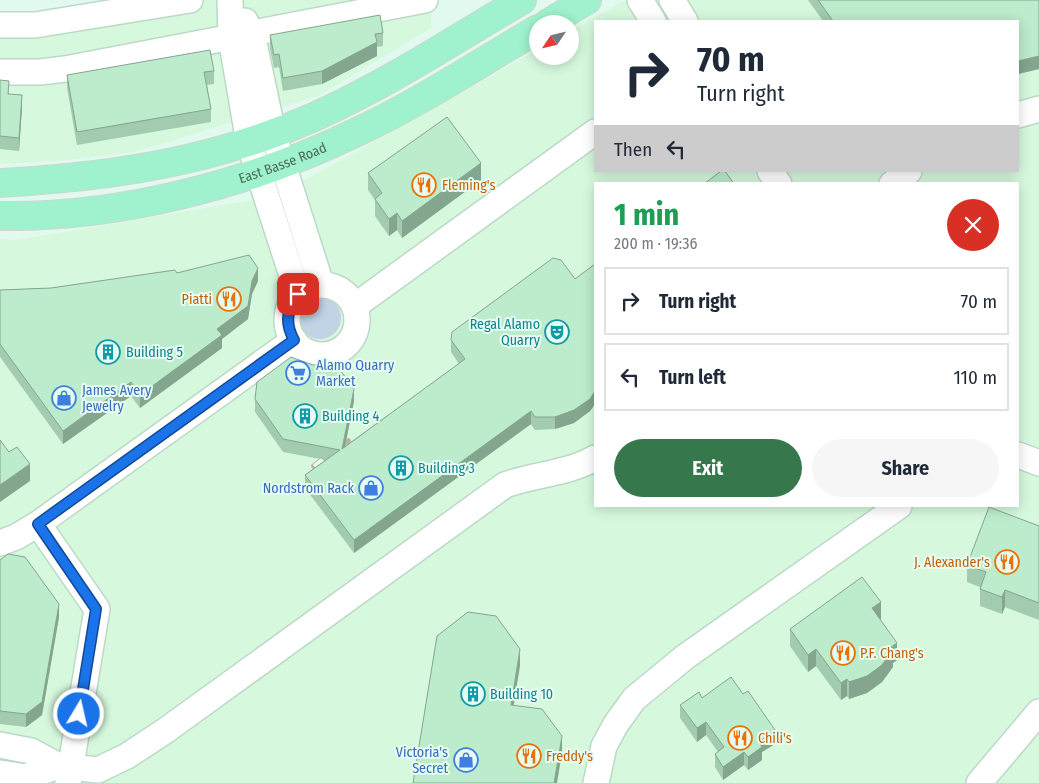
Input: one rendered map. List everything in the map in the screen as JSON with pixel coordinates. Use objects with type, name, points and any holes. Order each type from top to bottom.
[{"type":"main road","points":[[0,183],[96,175],[171,163],[261,138],[314,117],[370,89],[522,0]]},
{"type":"main road","points":[[562,15],[587,0]]},
{"type":"main road","name":"East Basse Road","points":[[0,216],[34,217],[142,203],[185,193],[269,168],[358,132],[529,34]]},
{"type":"lane","points":[[0,25],[35,25],[190,0]]},
{"type":"lane","points":[[231,0],[242,36],[261,138],[298,294]]},
{"type":"lane","points":[[0,72],[40,72],[65,69],[425,0]]},
{"type":"lane","points":[[640,0],[652,20]]},
{"type":"lane","points":[[672,0],[684,20]]},
{"type":"lane","points":[[1019,115],[1039,109]]},
{"type":"lane","points":[[355,306],[594,133]]},
{"type":"lane","points":[[269,168],[321,284]]},
{"type":"lane","points":[[895,182],[908,172]]},
{"type":"lane","points":[[321,284],[341,290],[355,306],[357,324],[354,336],[347,345],[337,352],[325,355],[313,354],[303,349],[294,340],[287,322],[292,302],[298,294],[308,287],[321,284]]},
{"type":"lane","points":[[0,543],[38,524],[294,340]]},
{"type":"lane","points":[[1019,455],[1039,463]]},
{"type":"lane","points":[[0,773],[25,777],[98,770],[127,756],[165,732],[505,486],[522,479],[569,470],[594,458]]},
{"type":"lane","points":[[596,783],[604,746],[616,724],[634,699],[684,657],[898,507]]},
{"type":"lane","points":[[38,524],[96,609],[66,772]]},
{"type":"lane","points":[[980,783],[1039,712]]},
{"type":"lane","points":[[0,745],[31,750],[66,772]]},
{"type":"shaded area","points":[[138,0],[432,0],[431,28],[320,95],[135,152],[58,161],[0,164],[0,17]]},
{"type":"shaded area","name":"Alamo Quarry Market","points":[[626,0],[1039,0],[1039,783],[0,783],[0,239],[17,240],[277,196],[529,54],[529,65],[579,65],[579,26]]},
{"type":"shaded area","points":[[324,297],[332,300],[338,306],[341,318],[338,330],[332,336],[316,339],[308,336],[302,330],[299,314],[302,306],[308,300]]},
{"type":"building","points":[[818,0],[1039,0],[1039,56],[1019,61],[1019,20],[832,20]]},
{"type":"building","points":[[380,15],[383,33],[375,34],[377,42],[322,71],[283,78],[279,54],[274,55],[270,35]]},
{"type":"building","points":[[210,50],[214,71],[204,72],[211,109],[77,132],[67,75]]},
{"type":"building","points":[[0,80],[9,81],[8,94],[22,95],[19,138],[0,136]]},
{"type":"building","name":"Fleming's","points":[[447,117],[481,163],[402,221],[397,213],[389,219],[375,199],[382,193],[368,173]]},
{"type":"building","points":[[720,172],[726,172],[733,182],[707,182]]},
{"type":"building","name":"Building 5","points":[[249,255],[258,268],[252,281],[248,306],[217,329],[222,335],[140,395],[131,382],[63,431],[0,344],[0,290],[51,288],[175,270],[177,273]]},
{"type":"building","points":[[553,258],[561,260],[575,279],[594,265],[594,393],[590,399],[574,410],[555,417],[535,417],[531,411],[354,540],[305,475],[340,450],[283,439],[255,399],[257,382],[291,357],[313,365],[335,363],[354,389],[342,449],[465,359],[451,340],[452,332]]},
{"type":"building","points":[[0,440],[9,452],[17,447],[30,464],[0,485]]},
{"type":"building","name":"J. Alexander's","points":[[989,507],[1039,526],[1039,603],[1005,590],[1002,597],[980,589],[986,572],[967,565]]},
{"type":"building","points":[[8,554],[25,557],[59,604],[42,702],[26,714],[0,711],[0,560]]},
{"type":"building","name":"P.F. Chang's","points":[[862,577],[881,602],[872,608],[897,643],[891,647],[893,650],[882,665],[867,676],[849,682],[847,679],[841,683],[816,649],[808,655],[790,629]]},
{"type":"building","name":"Building 10","points":[[468,612],[496,616],[520,649],[511,705],[542,709],[562,736],[554,783],[413,783],[437,636]]},
{"type":"building","name":"Chili's","points":[[731,677],[743,694],[748,691],[775,730],[759,742],[762,747],[748,757],[744,752],[723,767],[715,754],[724,747],[706,722],[697,728],[680,705],[699,692],[702,698]]},
{"type":"railway","points":[[314,466],[348,441]]},
{"type":"place","name":"Fleming's","points":[[424,185]]},
{"type":"place","name":"Piatti","points":[[229,299]]},
{"type":"place","name":"Regal Alamo Quarry","points":[[557,332]]},
{"type":"place","name":"Building 5","points":[[108,352]]},
{"type":"place","name":"Alamo Quarry Market","points":[[298,373]]},
{"type":"place","name":"James Avery Jewelry","points":[[64,398]]},
{"type":"place","name":"Building 4","points":[[305,416]]},
{"type":"place","name":"Building 3","points":[[401,468]]},
{"type":"place","name":"Nordstrom Rack","points":[[371,488]]},
{"type":"place","name":"J. Alexander's","points":[[1007,562]]},
{"type":"place","name":"P.F. Chang's","points":[[843,653]]},
{"type":"place","name":"Building 10","points":[[473,694]]},
{"type":"place","name":"Chili's","points":[[740,738]]},
{"type":"place","name":"Freddy's","points":[[529,756]]},
{"type":"place","name":"Victoria's Secret","points":[[466,760]]},
{"type":"route","points":[[79,714],[96,609],[38,524],[294,340],[287,322],[288,312],[298,294]]}]
